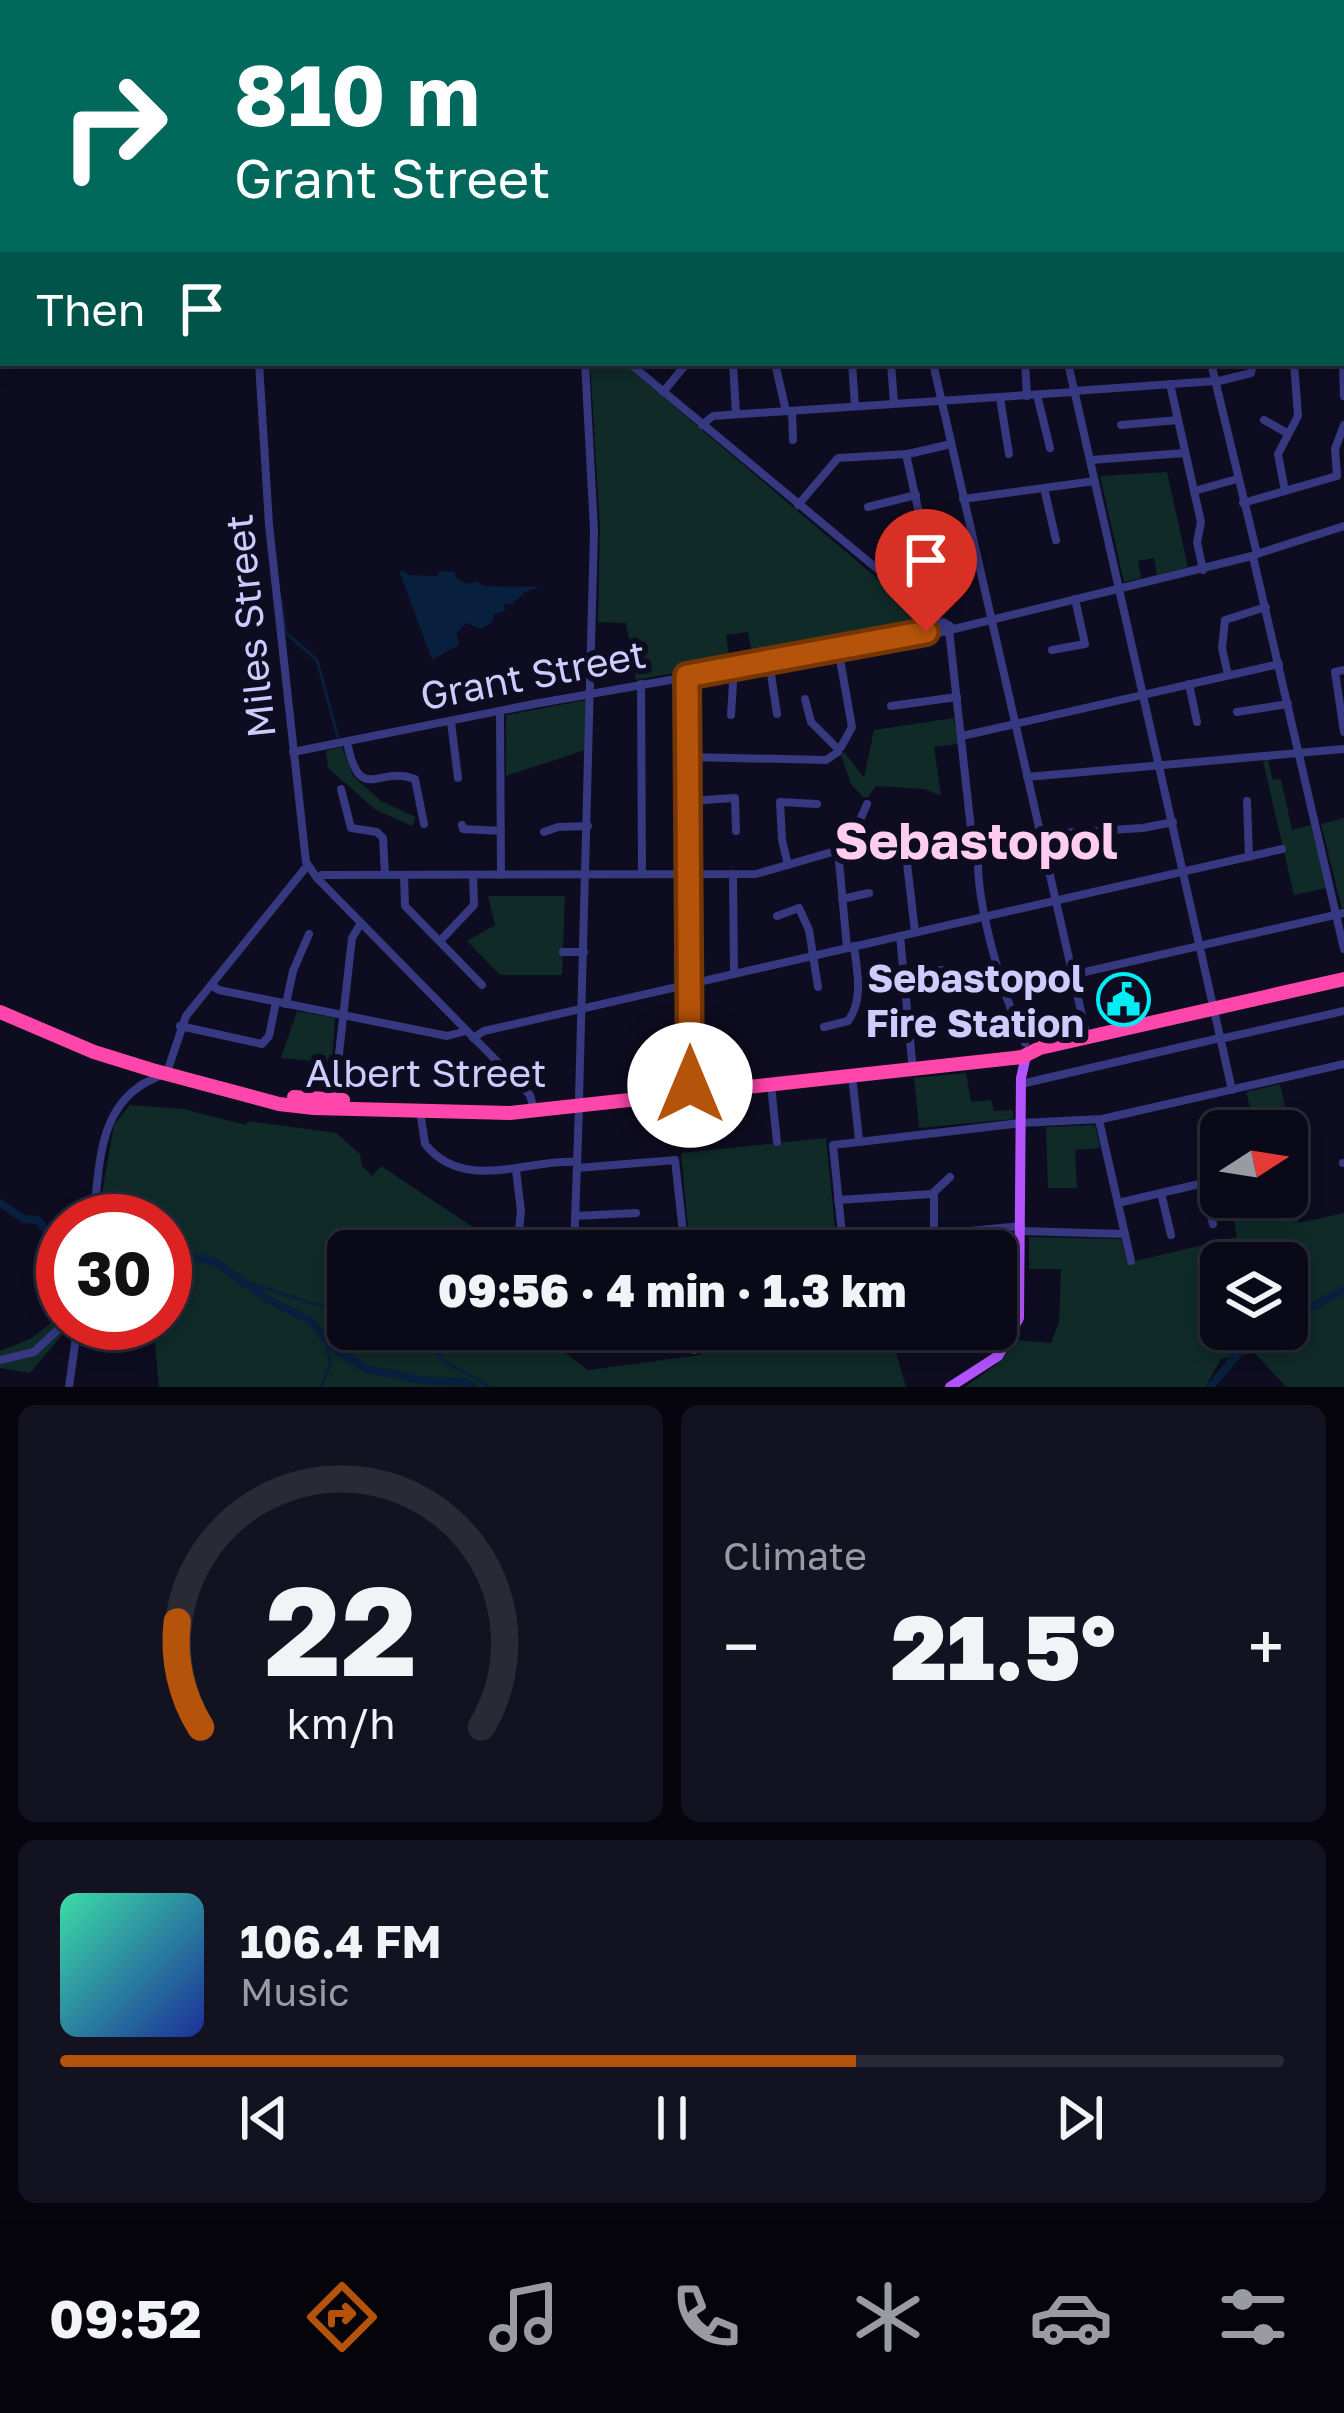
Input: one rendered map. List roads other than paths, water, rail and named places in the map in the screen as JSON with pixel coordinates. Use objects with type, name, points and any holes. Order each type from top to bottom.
[{"type":"highway","name":"Albert Street","points":[[161,1072],[281,1095],[420,1111],[499,1114],[913,1068],[1022,1049],[1344,976]]},
{"type":"highway","name":"Albert Street","points":[[1022,1049],[1213,1006]]},
{"type":"highway","name":"Albert Street","points":[[0,1012],[161,1072],[279,1104],[533,1107]]},
{"type":"highway","name":"Albert Street","points":[[690,1091],[852,1074]]},
{"type":"main road","points":[[950,1387],[1002,1351],[1015,1330],[1021,1306],[1022,1049]]},
{"type":"street","points":[[1009,0],[1018,0]]},
{"type":"street","name":"Miles Street","points":[[259,366],[269,525],[308,868]]},
{"type":"street","points":[[575,1230],[592,694],[594,530],[585,366]]},
{"type":"street","points":[[633,366],[945,628],[986,916],[1022,1049]]},
{"type":"street","points":[[663,392],[685,366]]},
{"type":"street","points":[[733,366],[736,414]]},
{"type":"street","points":[[776,366],[794,440]]},
{"type":"street","points":[[851,366],[855,406]]},
{"type":"street","points":[[891,366],[894,404]]},
{"type":"street","points":[[933,366],[1086,1033]]},
{"type":"street","points":[[1026,366],[1050,448]]},
{"type":"street","points":[[1069,366],[1232,1090]]},
{"type":"street","points":[[1212,366],[1340,914],[1344,949]]},
{"type":"street","points":[[702,425],[710,416],[1215,381],[1251,374],[1252,366]]},
{"type":"street","points":[[1285,491],[1278,454],[1298,413],[1294,366]]},
{"type":"street","points":[[1342,366],[1344,396]]},
{"type":"street","points":[[1170,384],[1201,520],[1197,543],[1204,569]]},
{"type":"street","points":[[1000,398],[1009,454]]},
{"type":"street","points":[[1120,425],[1178,420]]},
{"type":"street","points":[[1264,420],[1287,433]]},
{"type":"street","points":[[1243,503],[1337,476],[1335,446],[1344,425]]},
{"type":"street","points":[[798,505],[838,458],[906,454],[951,444]]},
{"type":"street","points":[[1090,460],[1185,453]]},
{"type":"street","points":[[881,575],[928,554],[906,454]]},
{"type":"street","points":[[1193,491],[1237,479]]},
{"type":"street","points":[[963,500],[1096,481]]},
{"type":"street","points":[[1044,488],[1056,540]]},
{"type":"street","points":[[868,506],[916,495]]},
{"type":"street","name":"Grant Street","points":[[293,752],[945,628],[1255,557],[1344,526]]},
{"type":"street","points":[[1052,650],[1085,644],[1075,599]]},
{"type":"street","points":[[1228,676],[1222,649],[1225,620],[1267,607]]},
{"type":"street","points":[[688,757],[826,760],[839,749],[852,724],[838,648]]},
{"type":"street","points":[[769,661],[777,714]]},
{"type":"street","points":[[962,736],[1279,664]]},
{"type":"street","points":[[731,715],[734,668]]},
{"type":"street","points":[[1344,670],[1335,673],[1344,732]]},
{"type":"street","points":[[687,676],[690,1091]]},
{"type":"street","points":[[640,684],[642,874]]},
{"type":"street","points":[[1189,684],[1197,722]]},
{"type":"street","points":[[891,706],[957,697]]},
{"type":"street","points":[[805,699],[811,722],[839,749]]},
{"type":"street","points":[[1237,712],[1288,704]]},
{"type":"street","points":[[500,711],[501,875]]},
{"type":"street","points":[[451,722],[458,778]]},
{"type":"street","points":[[347,742],[354,770],[362,778],[375,782],[415,779],[424,824]]},
{"type":"street","points":[[1027,777],[1344,751]]},
{"type":"street","points":[[341,789],[350,827],[383,838],[385,875]]},
{"type":"street","points":[[688,801],[735,798],[736,831]]},
{"type":"street","points":[[1247,801],[1249,857]]},
{"type":"street","points":[[788,865],[780,802],[817,804]]},
{"type":"street","points":[[860,844],[859,823],[867,803]]},
{"type":"street","points":[[319,880],[385,875],[757,874],[860,844],[905,846],[1173,822]]},
{"type":"street","points":[[462,825],[463,829],[501,831]]},
{"type":"street","points":[[544,832],[559,826],[588,826]]},
{"type":"street","points":[[905,846],[915,932]]},
{"type":"street","points":[[211,985],[450,1037],[1282,849]]},
{"type":"street","points":[[824,1027],[848,1022],[859,992],[838,850]]},
{"type":"street","points":[[97,1194],[109,1121],[124,1098],[161,1072],[180,1026],[308,868],[470,1034],[533,1107]]},
{"type":"street","points":[[734,874],[734,974]]},
{"type":"street","points":[[404,875],[405,906],[482,985]]},
{"type":"street","points":[[440,941],[474,905],[473,875]]},
{"type":"street","points":[[842,899],[869,893]]},
{"type":"street","points":[[777,916],[799,908],[815,956],[818,987]]},
{"type":"street","points":[[1006,990],[1340,914]]},
{"type":"street","points":[[334,1099],[352,936],[361,923]]},
{"type":"street","points":[[180,1026],[262,1044],[309,934]]},
{"type":"street","points":[[899,936],[913,1068]]},
{"type":"street","points":[[563,952],[584,952]]},
{"type":"street","points":[[903,971],[945,970]]},
{"type":"street","points":[[1021,1081],[1344,1011]]},
{"type":"street","points":[[842,1230],[833,1144],[1099,1120],[1344,1064]]},
{"type":"street","points":[[852,1074],[859,1140]]},
{"type":"street","points":[[771,1086],[777,1142]]},
{"type":"street","points":[[420,1111],[424,1142],[441,1160],[475,1171],[516,1170],[550,1161],[577,1165],[676,1162],[683,1230]]},
{"type":"street","points":[[1099,1120],[1131,1261]]},
{"type":"street","points":[[516,1170],[519,1230]]},
{"type":"street","points":[[838,1200],[934,1194],[950,1178]]},
{"type":"street","points":[[1118,1203],[1200,1185]]},
{"type":"street","points":[[1162,1193],[1171,1234]]},
{"type":"street","points":[[934,1194],[934,1230]]},
{"type":"street","points":[[575,1216],[636,1213]]},
{"type":"street","points":[[1212,1218],[1213,1224]]},
{"type":"street","points":[[992,1230],[1125,1234]]},
{"type":"street","points":[[0,1360],[36,1350]]},
{"type":"street","points":[[69,1387],[73,1350]]},
{"type":"water","points":[[402,570],[409,575],[454,572],[457,579],[484,586],[540,587],[525,592],[511,605],[504,604],[505,611],[494,614],[492,623],[480,629],[466,623],[457,633],[459,645],[432,660]]},
{"type":"waterway","points":[[281,600],[286,633],[317,660],[338,737]]},
{"type":"waterway","points":[[0,1203],[24,1219],[36,1220]]},
{"type":"waterway","points":[[192,1257],[214,1261],[267,1299],[311,1321],[334,1349],[367,1369],[427,1381],[466,1382],[473,1387]]},
{"type":"waterway","points":[[243,1281],[327,1305]]},
{"type":"waterway","points":[[1308,1309],[1344,1290]]},
{"type":"waterway","points":[[321,1387],[331,1362],[325,1341]]},
{"type":"waterway","points":[[434,1350],[444,1361],[490,1387]]},
{"type":"waterway","points":[[1210,1387],[1244,1350]]},
{"type":"place","name":"Sebastopol Fire Station","points":[[1123,1000]]},
{"type":"district","name":"Sebastopol","points":[[976,841]]}]
